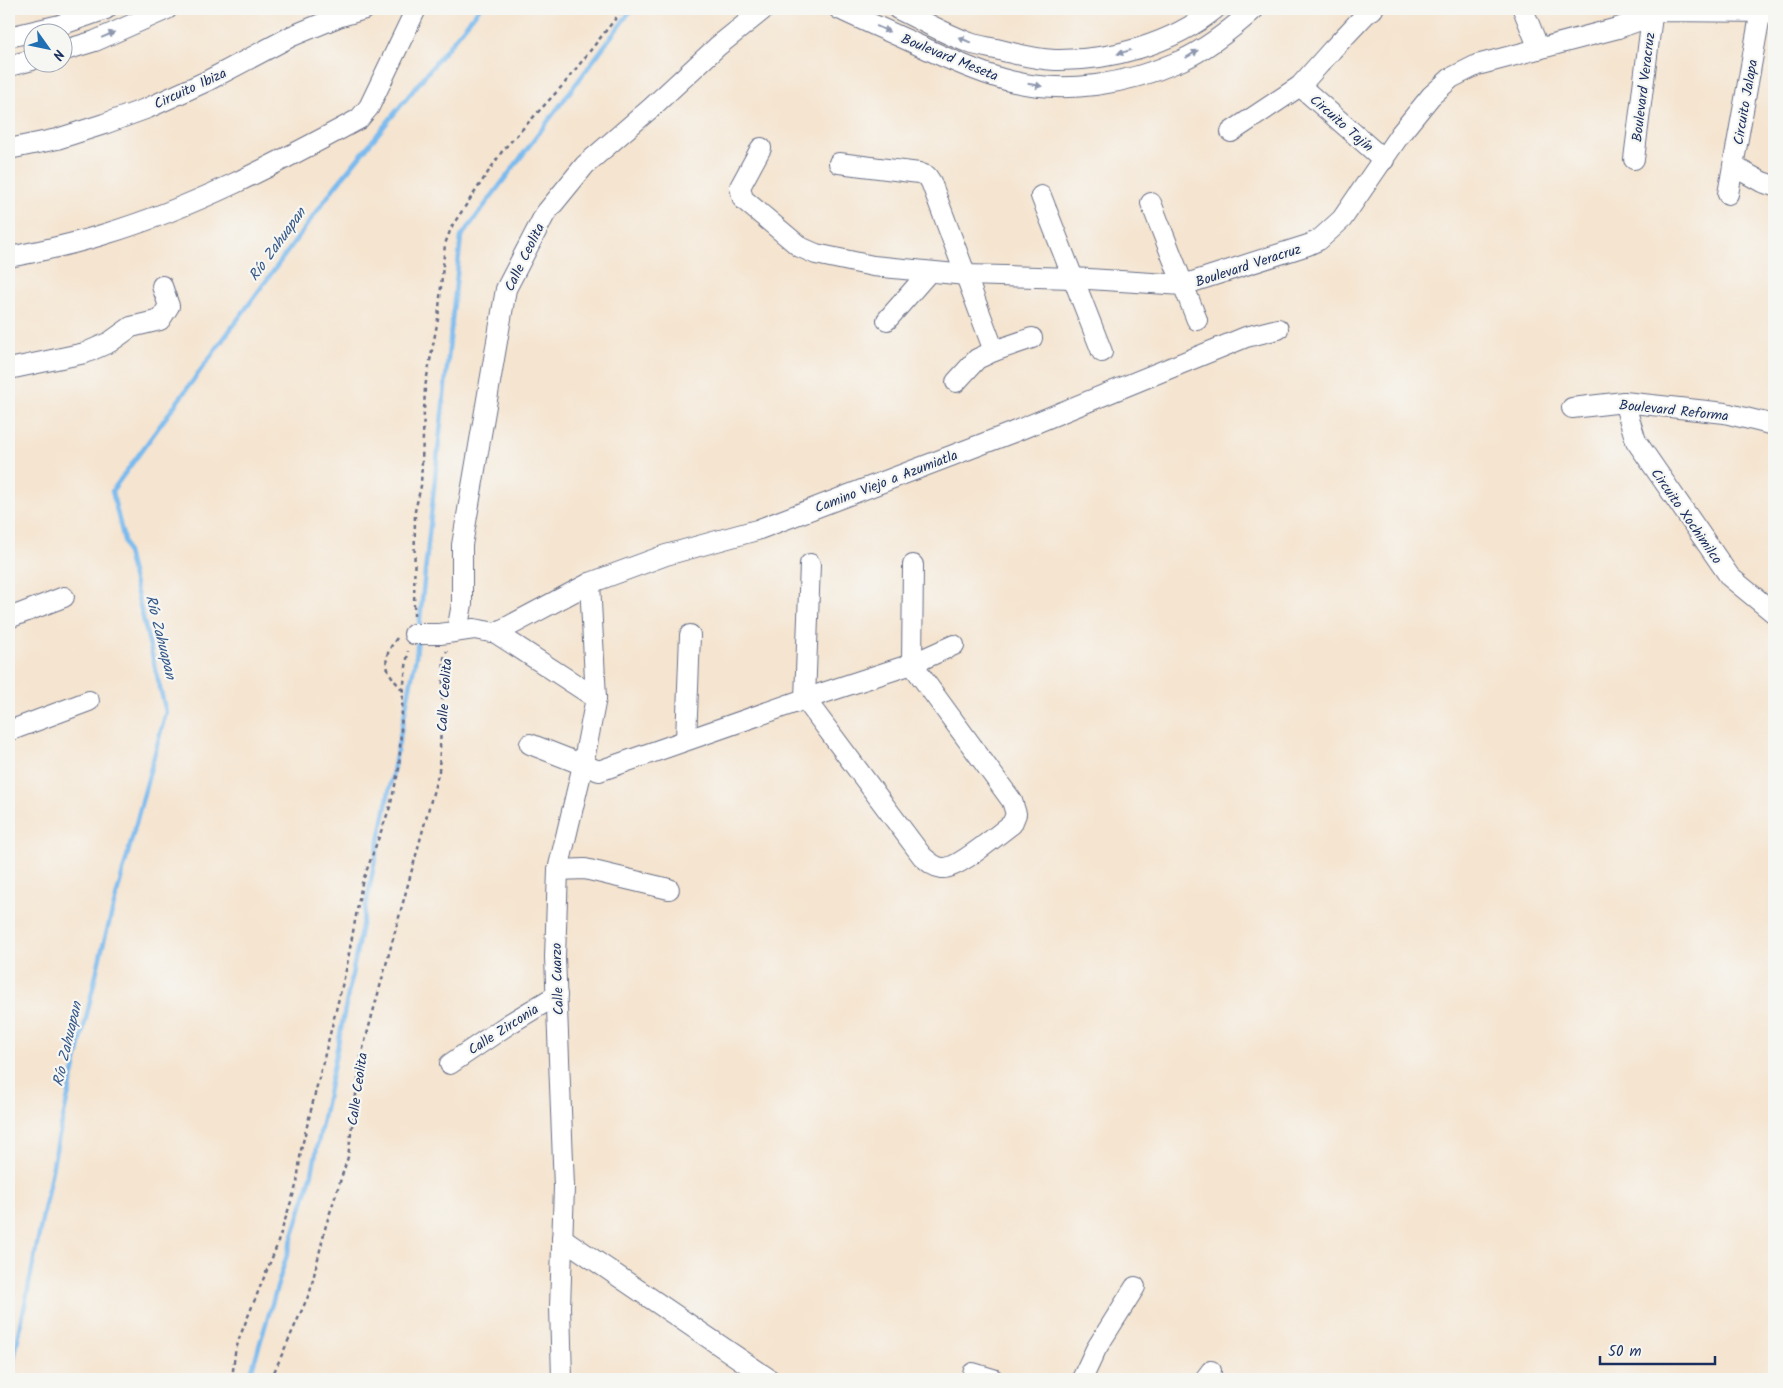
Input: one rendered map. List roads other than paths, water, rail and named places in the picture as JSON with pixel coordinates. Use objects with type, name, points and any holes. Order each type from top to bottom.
[{"type":"street","points":[[9,37],[60,26],[106,9]]},
{"type":"street","points":[[72,48],[95,41],[167,9]]},
{"type":"street","name":"Circuito Ibiza","points":[[9,149],[76,133],[148,108],[207,81],[292,36],[338,17],[365,9]]},
{"type":"street","points":[[9,257],[67,245],[107,234],[170,211],[275,164],[359,119],[369,106],[416,9]]},
{"type":"street","name":"Calle Ceolita","points":[[496,633],[474,629],[433,633],[462,604],[462,545],[506,289],[545,214],[584,165],[651,108],[718,46],[764,9]]},
{"type":"street","name":"Boulevard Meseta","points":[[839,9],[974,70],[1011,81],[1048,88],[1081,88],[1150,73],[1182,60],[1236,26],[1254,9]]},
{"type":"street","name":"Boulevard Meseta","points":[[898,9],[970,43],[1017,55],[1054,60],[1094,58],[1117,54],[1155,43],[1185,28],[1215,9]]},
{"type":"street","points":[[1232,132],[1300,86],[1366,14],[1373,9]]},
{"type":"street","points":[[1523,9],[1539,49]]},
{"type":"street","name":"Boulevard Veracruz","points":[[1634,159],[1666,11]]},
{"type":"street","name":"Boulevard Veracruz","points":[[762,148],[740,187],[743,199],[800,247],[816,254],[873,266],[929,272],[1183,285],[1319,240],[1342,218],[1401,133],[1431,96],[1451,78],[1477,65],[1618,28],[1666,11],[1768,11]]},
{"type":"street","name":"Circuito Jalapa","points":[[1728,194],[1768,11]]},
{"type":"street","points":[[9,66],[22,63]]},
{"type":"street","name":"Circuito Tajín","points":[[1300,86],[1384,160]]},
{"type":"street","points":[[839,164],[919,173],[927,176],[931,182],[994,351]]},
{"type":"street","points":[[1733,166],[1762,182],[1774,186]]},
{"type":"street","points":[[1042,196],[1102,352]]},
{"type":"street","points":[[1151,203],[1197,320]]},
{"type":"street","points":[[887,320],[929,272]]},
{"type":"street","points":[[9,369],[85,353],[110,342],[131,327],[160,320],[168,306],[162,286]]},
{"type":"street","name":"Camino Viejo a Azumiatla","points":[[496,633],[590,583],[666,555],[758,530],[1011,432],[1246,337],[1278,329]]},
{"type":"street","points":[[956,382],[977,359],[1032,338]]},
{"type":"street","name":"Boulevard Reforma","points":[[1572,408],[1624,402],[1725,414],[1774,425]]},
{"type":"street","name":"Circuito Xochimilco","points":[[1624,402],[1636,441],[1730,577],[1774,613]]},
{"type":"street","points":[[810,564],[805,698],[922,856],[932,865],[944,869],[956,866],[1012,824],[1016,814],[1012,801],[912,664],[913,565]]},
{"type":"street","name":"Calle Cuarzo","points":[[562,1379],[560,1308],[564,1187],[555,957],[558,870],[583,765],[596,698],[590,583]]},
{"type":"street","points":[[9,618],[64,597]]},
{"type":"street","points":[[496,633],[596,698]]},
{"type":"street","points":[[686,740],[690,635]]},
{"type":"street","points":[[530,744],[599,771],[805,698],[912,664],[954,645]]},
{"type":"street","points":[[9,731],[89,702]]},
{"type":"street","points":[[558,870],[585,869],[669,889]]},
{"type":"street","name":"Calle Zirconia","points":[[450,1064],[509,1024],[557,995]]},
{"type":"street","points":[[562,1238],[769,1379]]},
{"type":"street","points":[[1082,1379],[1096,1349],[1135,1287]]},
{"type":"street","points":[[973,1373],[993,1379]]},
{"type":"waterway","name":"Río Zahuapan","points":[[10,1379],[58,1140],[101,953],[166,712],[112,491],[334,188],[479,9]]},
{"type":"waterway","points":[[419,628],[461,237],[632,9]]},
{"type":"waterway","points":[[249,1379],[312,1173],[416,657],[418,638]]}]
